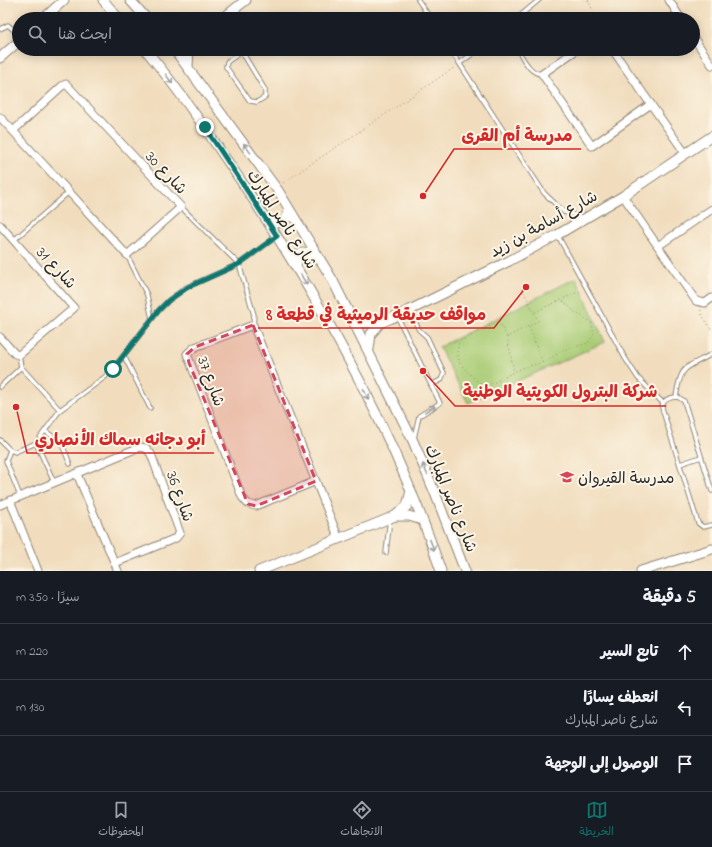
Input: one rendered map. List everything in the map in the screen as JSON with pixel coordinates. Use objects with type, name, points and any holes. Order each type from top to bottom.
[{"type":"street","points":[[51,12],[64,0]]},
{"type":"street","points":[[103,0],[113,12]]},
{"type":"street","points":[[130,0],[141,12]]},
{"type":"street","points":[[231,12],[246,0]]},
{"type":"street","points":[[669,0],[677,12]]},
{"type":"street","points":[[0,58],[12,47]]},
{"type":"street","points":[[700,47],[711,63]]},
{"type":"street","name":"شارع ناصر المبارك","points":[[150,56],[205,127],[296,265],[358,377],[411,491],[441,571]]},
{"type":"street","name":"شارع ناصر المبارك","points":[[179,56],[276,188],[332,280],[413,441],[465,571]]},
{"type":"street","points":[[188,67],[189,56]]},
{"type":"street","points":[[568,56],[542,74],[592,146],[651,104]]},
{"type":"street","points":[[617,56],[685,153]]},
{"type":"street","name":"شارع 30","points":[[13,131],[66,84],[181,207],[127,255]]},
{"type":"street","points":[[0,117],[127,255]]},
{"type":"street","name":"شارع أسامة بن زيد","points":[[351,317],[367,324],[380,323],[410,310],[558,235],[623,196],[712,136]]},
{"type":"street","points":[[623,196],[696,301],[705,303],[712,298]]},
{"type":"street","points":[[658,246],[712,209]]},
{"type":"street","points":[[267,220],[274,223],[282,223],[287,219],[289,210]]},
{"type":"street","name":"شارع 31","points":[[0,225],[74,308],[19,355]]},
{"type":"street","points":[[296,265],[299,254],[308,252],[312,255],[326,276],[332,280]]},
{"type":"street","points":[[370,353],[369,338],[374,329],[380,323]]},
{"type":"street","points":[[253,325],[339,538]]},
{"type":"street","name":"شارع 37","points":[[253,325],[195,347],[187,354],[239,489],[248,504],[256,506],[316,481]]},
{"type":"street","points":[[0,337],[15,354],[19,355]]},
{"type":"street","name":"شارع 36","points":[[0,505],[140,448],[146,448],[150,454],[180,533],[176,538],[115,563]]},
{"type":"street","points":[[77,474],[118,571]]},
{"type":"street","points":[[262,570],[393,517],[407,506],[411,491]]},
{"type":"street","points":[[10,500],[38,571]]},
{"type":"street","points":[[393,517],[409,516],[422,520]]},
{"type":"street","points":[[641,571],[712,549]]},
{"type":"lane","points":[[418,0],[426,12]]},
{"type":"lane","points":[[524,12],[539,0]]},
{"type":"lane","points":[[0,29],[8,25],[12,29]]},
{"type":"lane","points":[[236,56],[227,62],[226,67],[250,101],[257,102],[265,97],[265,90],[244,56]]},
{"type":"lane","points":[[455,56],[549,199],[559,208],[572,216],[580,218],[588,217]]},
{"type":"lane","points":[[460,63],[470,56]]},
{"type":"lane","points":[[522,56],[532,70],[542,74]]},
{"type":"lane","points":[[14,240],[69,192]]},
{"type":"lane","points":[[181,207],[239,264],[254,316],[253,325]]},
{"type":"lane","points":[[558,235],[632,368],[646,387],[663,403]]},
{"type":"lane","points":[[0,440],[10,450],[17,452],[36,443],[60,410],[105,377],[124,356],[159,310],[182,290],[239,264],[277,236]]},
{"type":"lane","points":[[127,255],[147,295],[152,319]]},
{"type":"lane","points":[[410,310],[419,330],[427,337],[444,373],[441,380],[431,385]]},
{"type":"lane","points":[[397,316],[440,403],[419,416],[413,441]]},
{"type":"lane","points":[[676,397],[679,378],[683,370],[690,364],[712,354]]},
{"type":"lane","points":[[19,355],[21,367],[60,410]]},
{"type":"lane","points":[[124,356],[150,408]]},
{"type":"lane","points":[[0,387],[21,367]]},
{"type":"lane","points":[[663,403],[676,397],[680,397],[684,401],[712,491]]},
{"type":"lane","points":[[663,403],[662,408],[699,525],[705,527],[712,525]]},
{"type":"lane","points":[[46,430],[61,442],[70,464]]},
{"type":"lane","points":[[36,443],[54,482]]},
{"type":"lane","points":[[10,450],[6,461],[20,496]]},
{"type":"lane","points":[[680,464],[701,457]]},
{"type":"lane","points":[[386,553],[393,517]]},
{"type":"path","points":[[588,0],[593,12]]},
{"type":"path","points":[[276,188],[460,63]]},
{"type":"path","points":[[506,337],[538,321],[522,288]]},
{"type":"path","points":[[534,313],[587,288]]},
{"type":"path","points":[[514,372],[506,337],[499,321],[461,339],[459,342],[456,352],[460,364],[483,385],[494,384],[514,372],[543,363],[563,350],[588,343],[594,334],[591,322],[583,315],[575,312],[562,300]]},
{"type":"path","points":[[700,303],[702,315],[712,331]]},
{"type":"path","points":[[529,326],[543,363]]},
{"type":"highlighted area","points":[[253,325],[316,481],[256,506],[248,504],[189,363],[187,354],[195,347]]},
{"type":"green space","points":[[576,278],[605,342],[468,403],[439,347]]},
{"type":"place","name":"مدرسة أم القرى","points":[[423,196]]},
{"type":"place","name":"مواقف حديقة الرميثية في قطعة 8","points":[[526,287]]},
{"type":"place","name":"شركة البترول الكويتية الوطنية","points":[[423,371]]},
{"type":"place","name":"أبو دجانه سماك الأنصاري","points":[[16,407]]},
{"type":"place","name":"مدرسة القيروان","points":[[567,477]]},
{"type":"route","points":[[113,369],[159,310],[169,300],[188,287],[239,264],[277,236],[205,127]]}]
